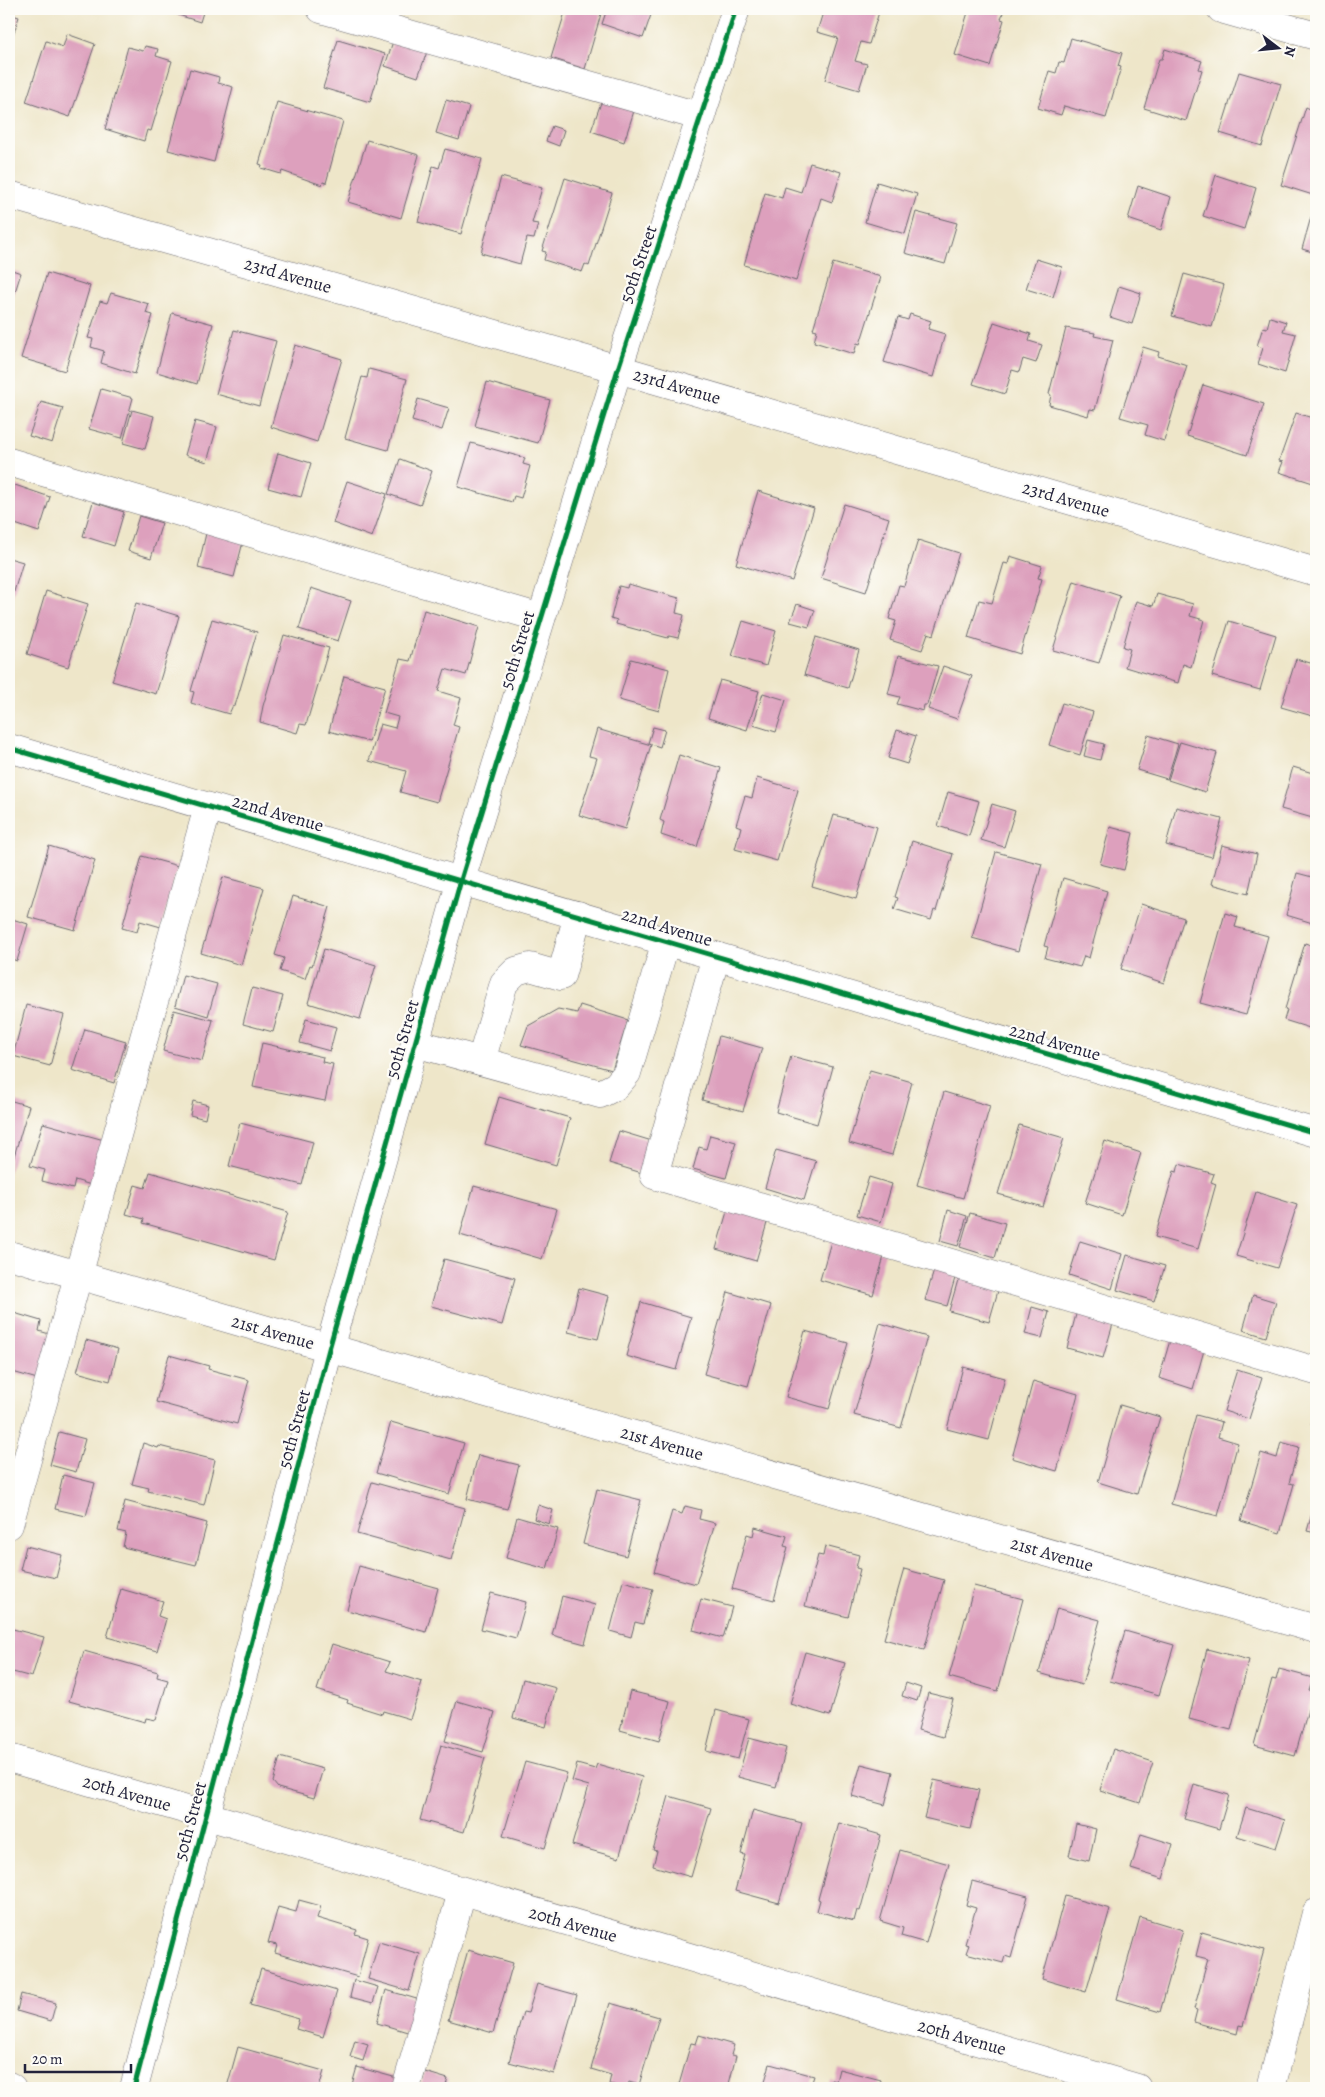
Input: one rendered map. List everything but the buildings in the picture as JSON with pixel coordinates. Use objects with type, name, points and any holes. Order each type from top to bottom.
[{"type":"street","points":[[321,9],[702,117]]},
{"type":"street","name":"50th Street","points":[[134,2088],[329,1348],[461,880],[618,368],[736,9]]},
{"type":"street","points":[[1221,9],[1316,36]]},
{"type":"street","name":"23rd Avenue","points":[[9,195],[618,368],[1316,572]]},
{"type":"street","points":[[9,462],[541,618]]},
{"type":"street","name":"22nd Avenue","points":[[9,748],[1316,1133]]},
{"type":"street","points":[[9,1525],[208,807]]},
{"type":"street","points":[[481,1061],[504,982],[516,971],[530,966],[561,976],[578,915]]},
{"type":"street","points":[[415,1043],[600,1094],[616,1086],[627,1074],[666,941]]},
{"type":"street","points":[[716,956],[654,1175],[1316,1371]]},
{"type":"street","name":"21st Avenue","points":[[9,1255],[1316,1630]]},
{"type":"street","name":"20th Avenue","points":[[9,1758],[1137,2088]]},
{"type":"street","points":[[406,2088],[462,1892]]},
{"type":"street","points":[[1271,2088],[1316,1913]]},
{"type":"cycle path","points":[[134,2088],[329,1349],[461,880],[618,369],[736,9]]},
{"type":"cycle path","points":[[9,748],[1316,1133]]}]
